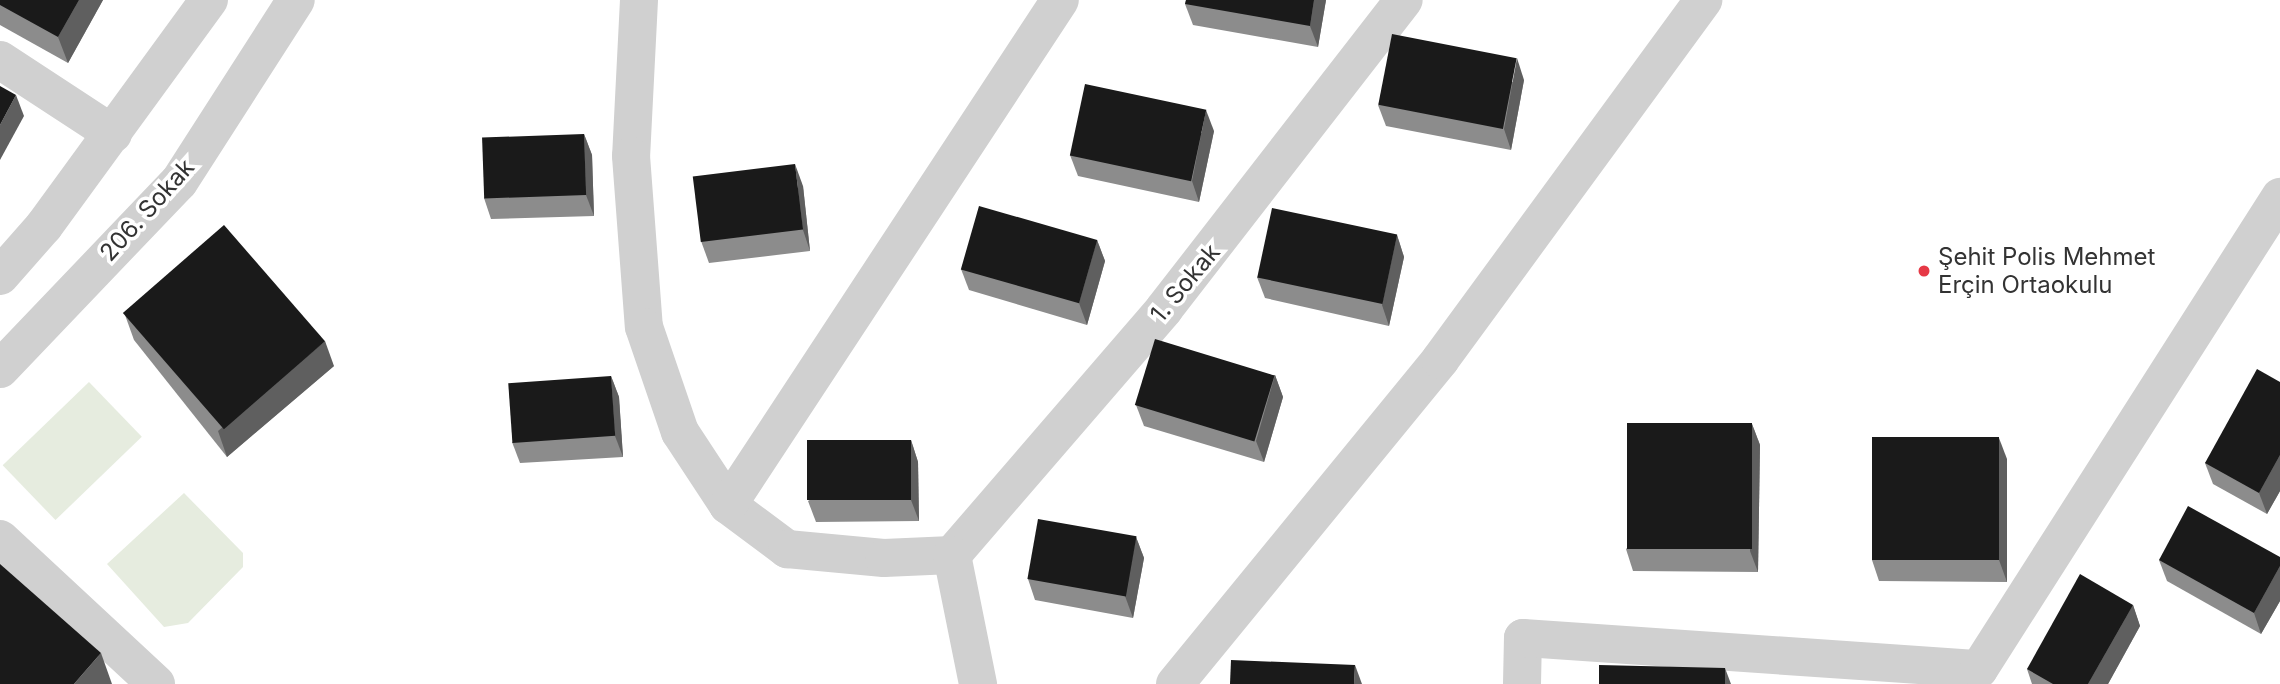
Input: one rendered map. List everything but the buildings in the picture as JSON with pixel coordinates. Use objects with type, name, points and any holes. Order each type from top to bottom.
[{"type":"street","points":[[0,276],[113,134],[209,0]]},
{"type":"street","name":"206. Sokak","points":[[0,369],[180,182],[296,0]]},
{"type":"street","points":[[639,0],[631,156],[644,327],[680,432],[727,505],[787,549],[884,558],[952,555],[978,684]]},
{"type":"street","points":[[727,505],[1060,0]]},
{"type":"street","name":"1. Sokak","points":[[952,555],[1164,309],[1404,0]]},
{"type":"street","points":[[1175,684],[1440,360],[1703,0]]},
{"type":"street","points":[[0,60],[113,134]]},
{"type":"street","points":[[1522,684],[1522,638],[1976,677],[2280,197]]},
{"type":"street","points":[[0,539],[156,684]]},
{"type":"shaded area","points":[[89,382],[142,437],[55,520],[3,465]]},
{"type":"shaded area","points":[[184,493],[243,553],[243,567],[188,623],[164,627],[107,564]]},
{"type":"place","name":"Şehit Polis Mehmet Erçin Ortaokulu","points":[[1924,271]]}]
